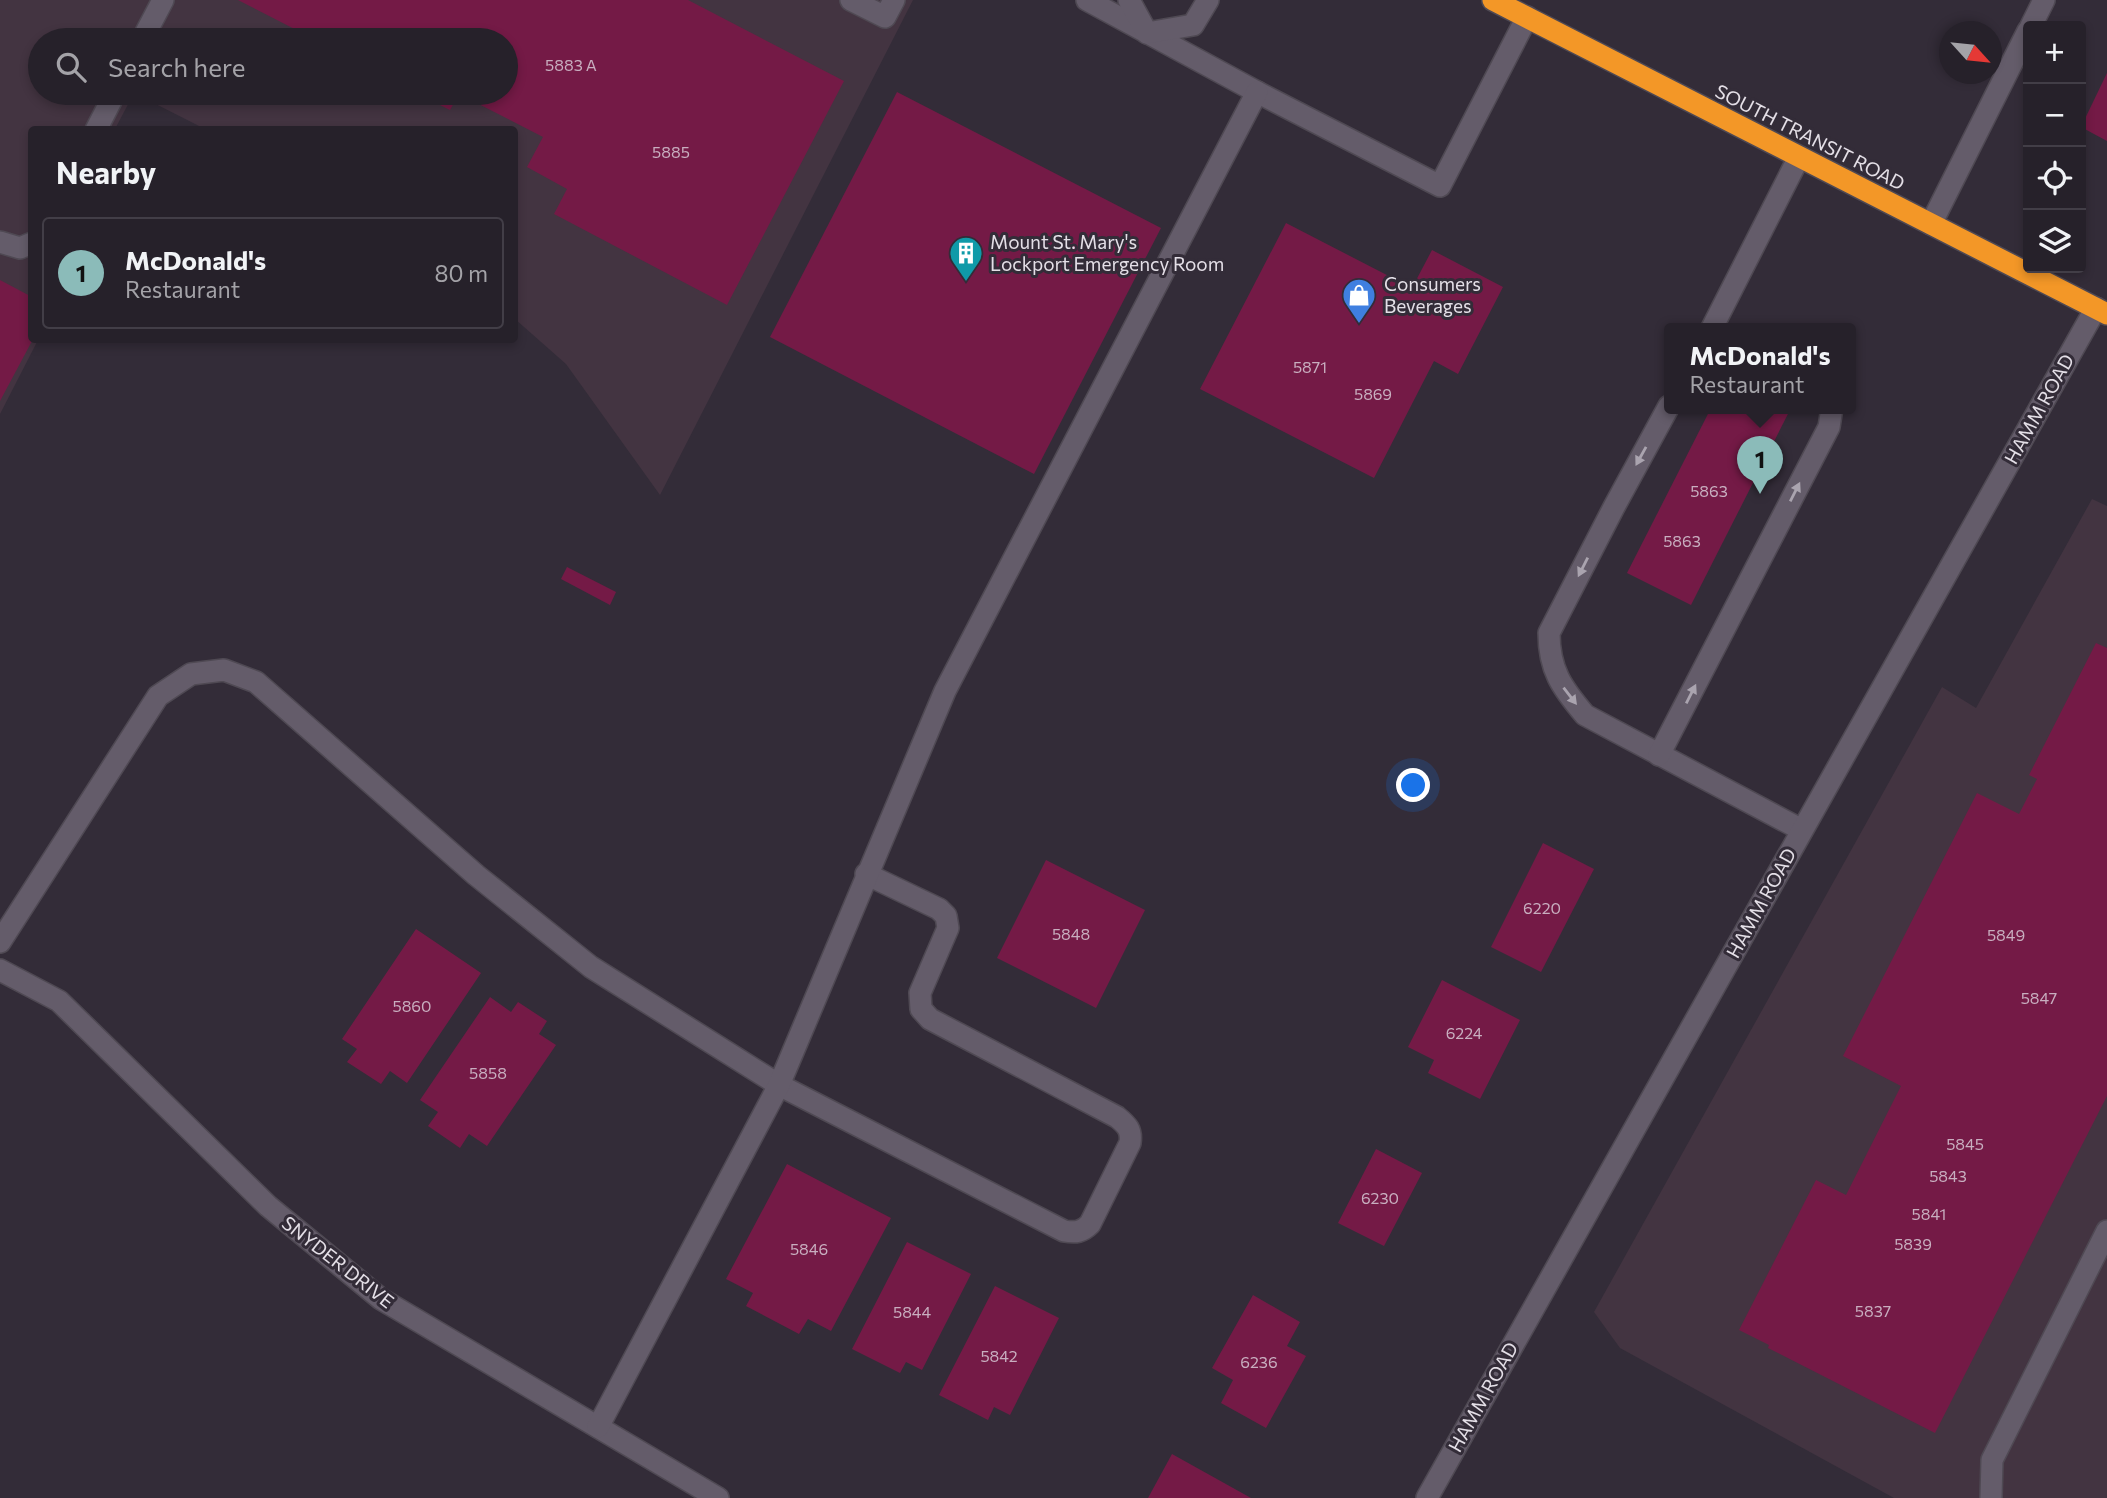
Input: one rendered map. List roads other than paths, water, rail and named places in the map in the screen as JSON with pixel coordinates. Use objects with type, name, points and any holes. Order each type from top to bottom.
[{"type":"highway","name":"SOUTH TRANSIT ROAD","points":[[1493,0],[2101,311]]},
{"type":"street","points":[[148,28],[163,0]]},
{"type":"street","points":[[851,0],[885,17],[894,0]]},
{"type":"street","points":[[1087,0],[1257,92],[1440,186],[1527,18]]},
{"type":"street","points":[[1129,0],[1147,33]]},
{"type":"street","points":[[1147,33],[1193,25],[1208,0]]},
{"type":"street","points":[[2034,21],[2044,0]]},
{"type":"street","points":[[1931,224],[2023,41]]},
{"type":"street","points":[[598,1427],[779,1085],[944,691],[1257,92]]},
{"type":"street","points":[[98,126],[109,105]]},
{"type":"street","points":[[1719,323],[1799,157]]},
{"type":"street","points":[[0,242],[20,248],[28,245]]},
{"type":"street","name":"HAMM ROAD","points":[[1427,1498],[1802,830],[2101,311]]},
{"type":"street","points":[[1665,414],[1549,633],[1553,667],[1562,686],[1585,715],[1802,830]]},
{"type":"street","points":[[1659,755],[1829,427],[1831,414]]},
{"type":"street","points":[[0,942],[158,696],[191,674],[224,670],[256,682],[476,876],[591,967],[779,1085],[1064,1231],[1075,1233],[1084,1230],[1090,1224],[1130,1143],[1128,1125],[1117,1116],[930,1019],[921,1009],[920,993],[948,928],[946,916],[939,909],[866,874]]},
{"type":"street","name":"SNYDER DRIVE","points":[[0,970],[59,1001],[268,1206],[381,1299],[718,1498]]},
{"type":"street","points":[[1995,1496],[1992,1460],[2107,1231]]},
{"type":"place","name":"Mount St. Mary's Lockport Emergency Room","points":[[966,283]]},
{"type":"place","name":"Consumers Beverages","points":[[1359,325]]},
{"type":"place","name":"McDonald's","points":[[1760,494]]}]
